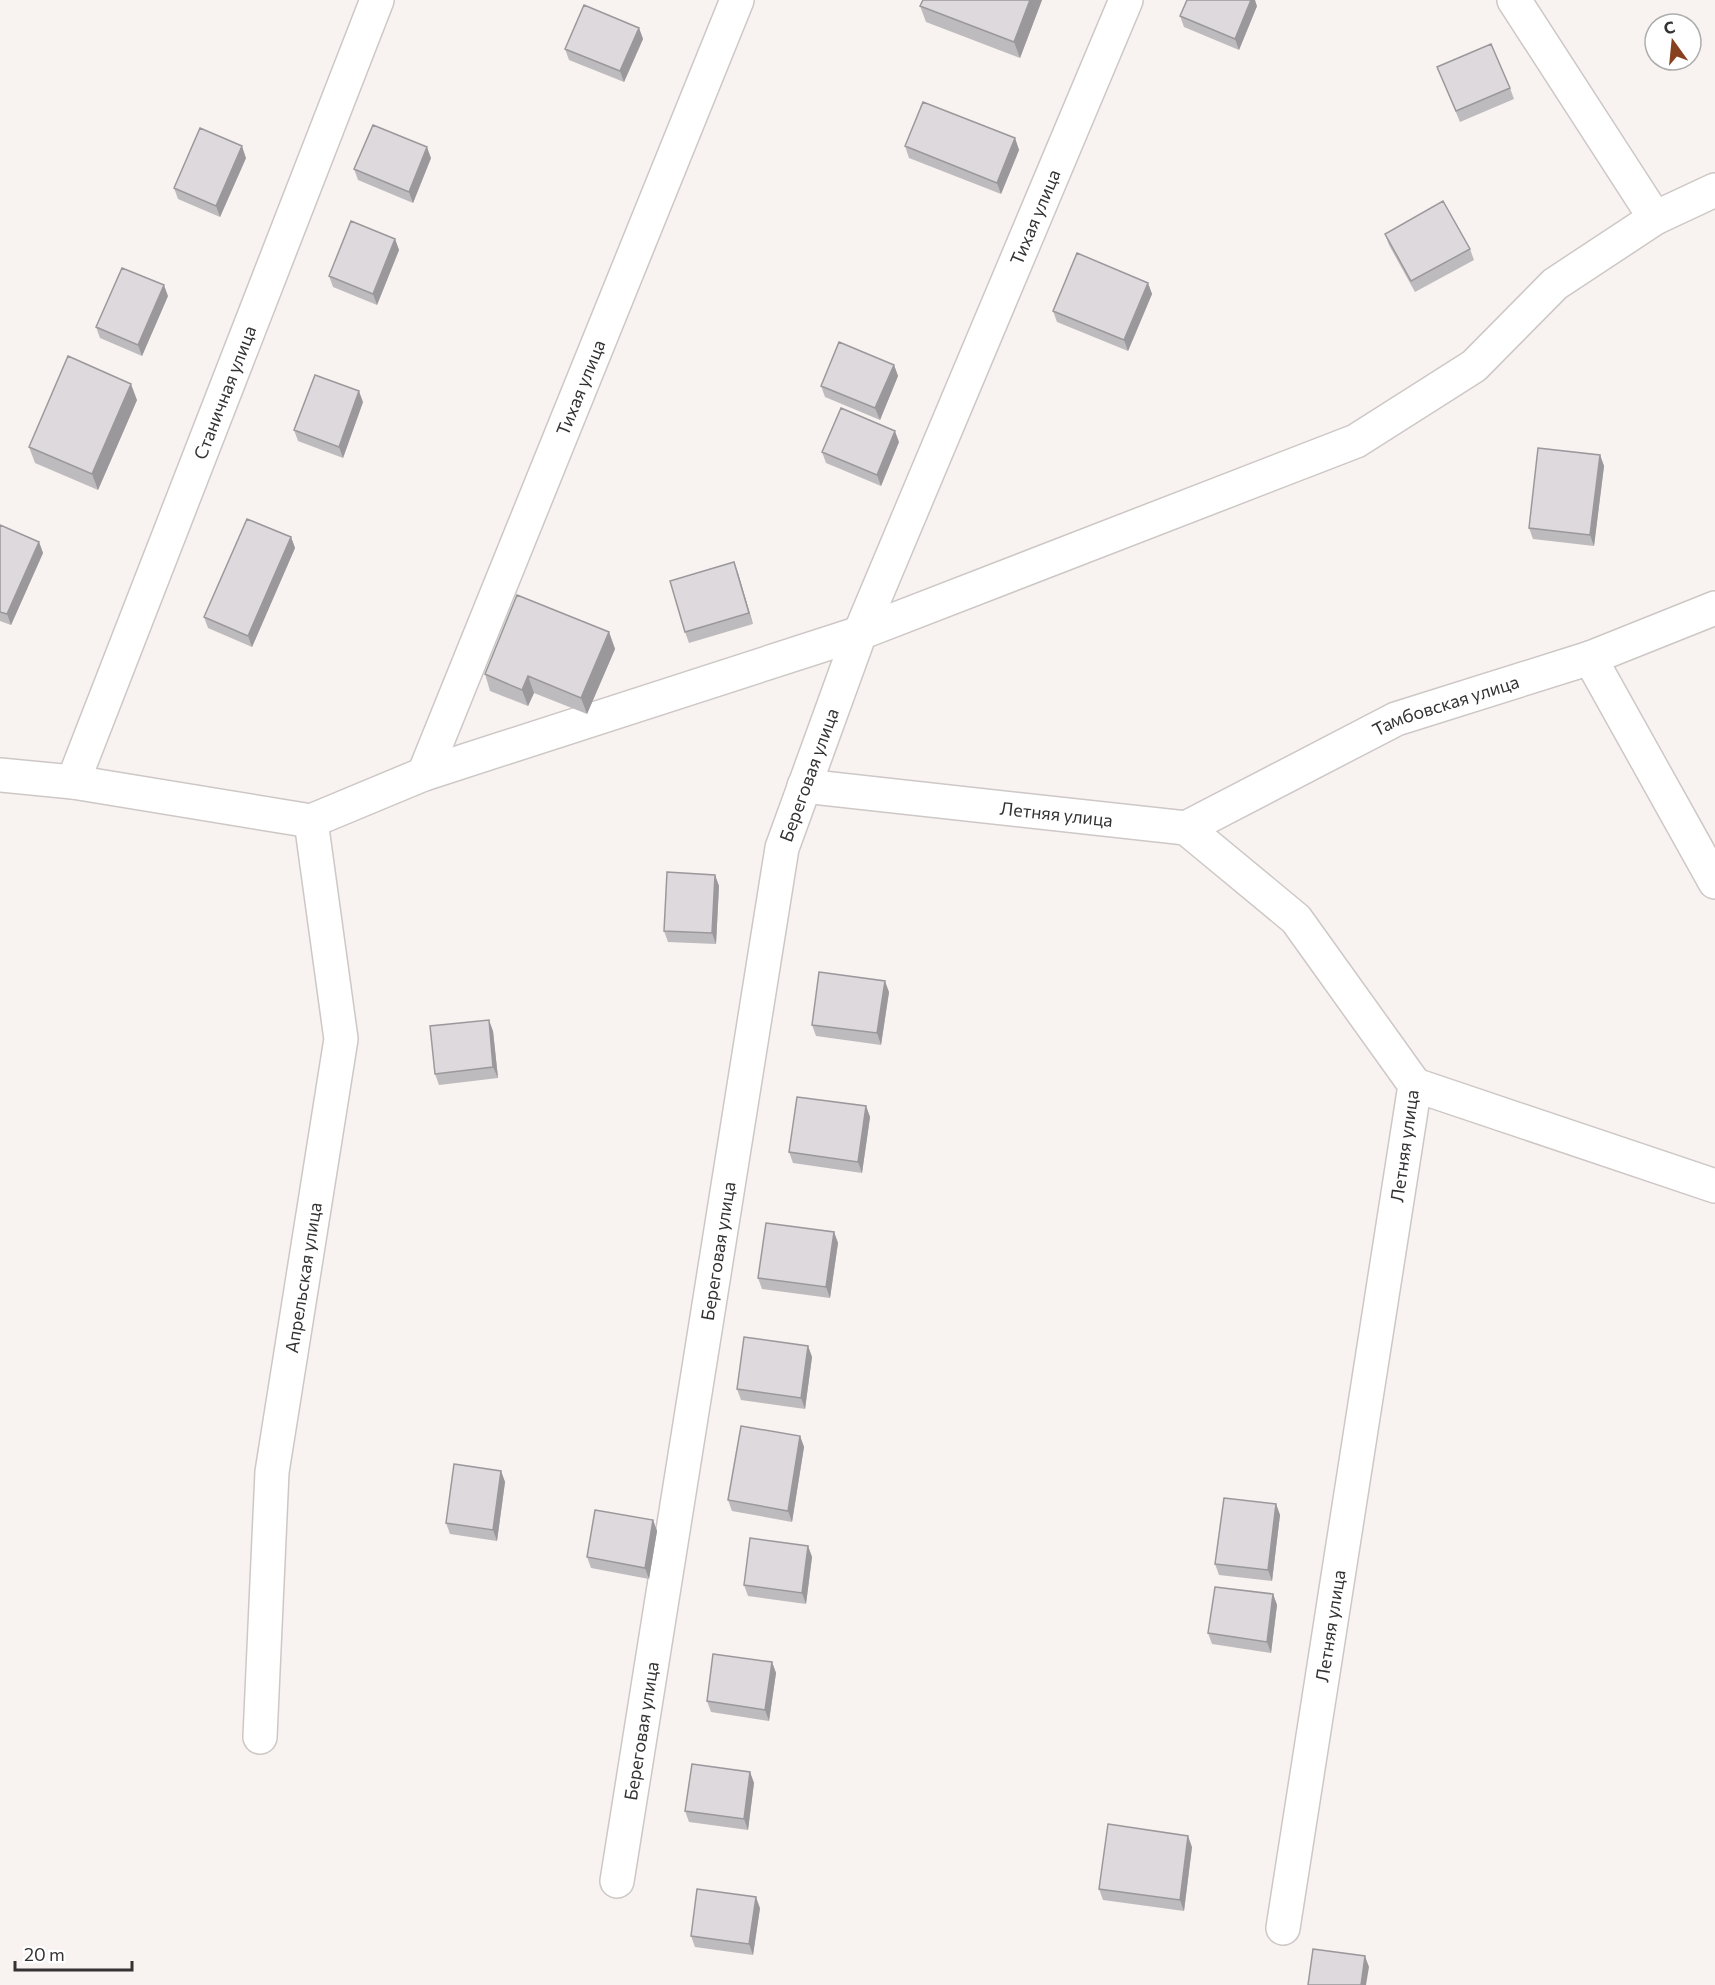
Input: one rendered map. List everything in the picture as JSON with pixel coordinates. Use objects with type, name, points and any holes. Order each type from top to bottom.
[{"type":"street","name":"Станичная улица","points":[[73,783],[377,0]]},
{"type":"street","name":"Тихая улица","points":[[424,774],[737,0]]},
{"type":"street","name":"Тихая улица","points":[[860,633],[1126,0]]},
{"type":"street","points":[[1514,0],[1655,218]]},
{"type":"street","points":[[0,775],[73,783],[311,821],[424,774],[860,633],[1356,441],[1474,366],[1555,284],[1655,218],[1715,190]]},
{"type":"street","name":"Тамбовская улица","points":[[1186,828],[1396,719],[1590,658],[1715,608]]},
{"type":"street","name":"Береговая улица","points":[[617,1881],[782,848],[860,633]]},
{"type":"street","points":[[1590,658],[1715,882]]},
{"type":"street","name":"Летняя улица","points":[[804,786],[1186,828],[1296,919],[1415,1085],[1282,1928]]},
{"type":"street","name":"Апрельская улица","points":[[260,1737],[272,1472],[341,1039],[311,821]]},
{"type":"street","points":[[1415,1085],[1715,1186]]},
{"type":"building","points":[[923,0],[1030,0],[1014,42],[920,6]]},
{"type":"building","points":[[1187,0],[1251,0],[1235,39],[1180,16]]},
{"type":"building","points":[[584,5],[639,28],[620,71],[565,49]]},
{"type":"building","points":[[1491,44],[1510,88],[1456,111],[1437,67]]},
{"type":"building","points":[[923,102],[1015,138],[997,183],[905,146]]},
{"type":"building","points":[[373,125],[427,147],[409,192],[354,169]]},
{"type":"building","points":[[200,128],[242,146],[216,206],[174,188]]},
{"type":"building","points":[[1443,201],[1470,249],[1411,281],[1385,234]]},
{"type":"building","points":[[351,221],[395,239],[373,294],[329,276]]},
{"type":"building","points":[[1077,253],[1148,283],[1124,340],[1053,311]]},
{"type":"building","points":[[122,268],[164,285],[138,345],[96,327]]},
{"type":"building","points":[[839,342],[894,365],[875,408],[821,386]]},
{"type":"building","points":[[68,356],[131,384],[92,474],[29,447]]},
{"type":"building","points":[[315,375],[359,391],[339,447],[294,430]]},
{"type":"building","points":[[841,408],[895,431],[877,475],[822,452]]},
{"type":"building","points":[[1538,448],[1600,455],[1590,535],[1529,528]]},
{"type":"building","points":[[247,519],[291,537],[248,636],[204,617]]},
{"type":"building","points":[[0,525],[39,542],[7,614],[0,612]]},
{"type":"building","points":[[734,562],[749,613],[685,632],[670,581]]},
{"type":"building","points":[[517,595],[609,632],[581,698],[528,676],[522,690],[485,674]]},
{"type":"building","points":[[667,872],[715,875],[712,933],[664,931]]},
{"type":"building","points":[[819,972],[885,981],[877,1033],[812,1025]]},
{"type":"building","points":[[489,1020],[493,1067],[435,1074],[430,1026]]},
{"type":"building","points":[[797,1097],[866,1106],[858,1162],[789,1152]]},
{"type":"building","points":[[766,1223],[834,1232],[826,1287],[758,1278]]},
{"type":"building","points":[[744,1337],[808,1346],[801,1398],[737,1389]]},
{"type":"building","points":[[741,1426],[800,1436],[788,1511],[728,1500]]},
{"type":"building","points":[[454,1464],[501,1471],[493,1530],[446,1523]]},
{"type":"building","points":[[1224,1498],[1276,1504],[1268,1570],[1215,1564]]},
{"type":"building","points":[[595,1510],[653,1520],[645,1568],[587,1557]]},
{"type":"building","points":[[750,1538],[808,1546],[802,1593],[744,1585]]},
{"type":"building","points":[[1215,1587],[1273,1594],[1267,1642],[1208,1633]]},
{"type":"building","points":[[713,1654],[772,1662],[765,1710],[707,1701]]},
{"type":"building","points":[[692,1764],[750,1772],[744,1819],[685,1811]]},
{"type":"building","points":[[1108,1824],[1188,1836],[1180,1900],[1099,1889]]},
{"type":"building","points":[[697,1889],[756,1897],[749,1944],[691,1936]]},
{"type":"building","points":[[1313,1949],[1365,1956],[1361,1985],[1308,1985]]}]
